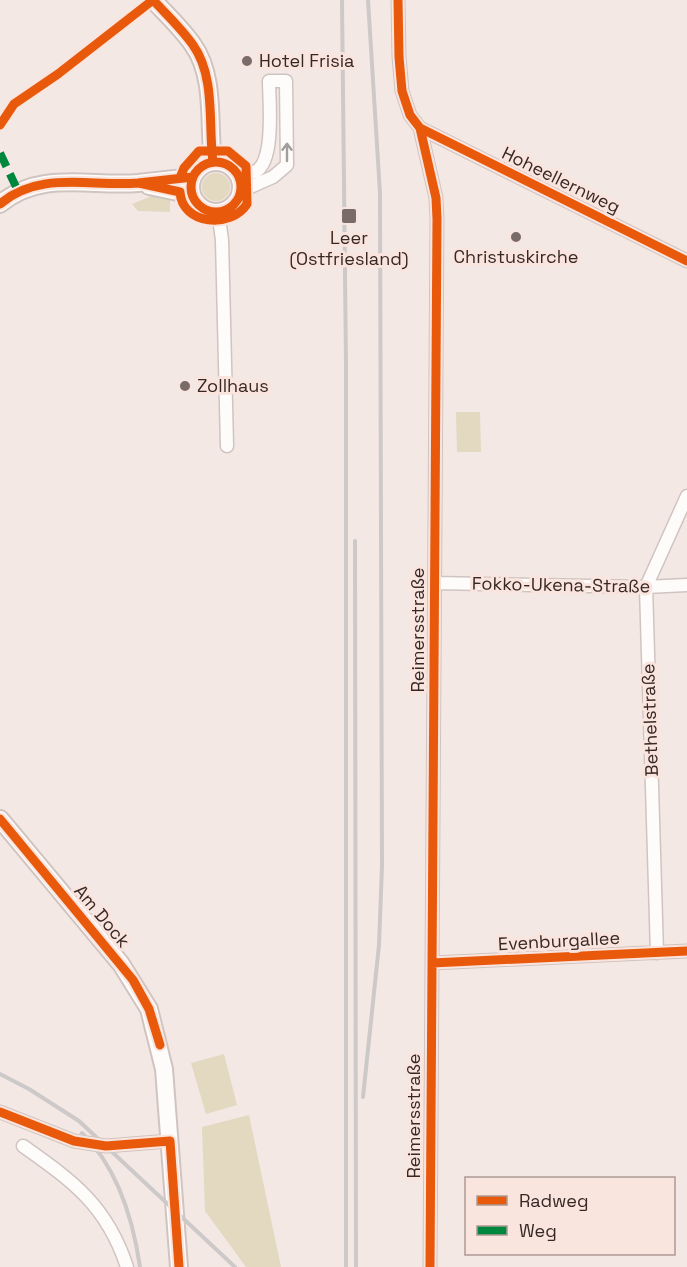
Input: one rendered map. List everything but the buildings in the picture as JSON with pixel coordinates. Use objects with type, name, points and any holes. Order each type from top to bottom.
[{"type":"main road","points":[[153,0],[194,45],[200,57],[207,88],[213,162]]},
{"type":"main road","points":[[0,204],[18,191],[54,182],[139,183],[192,195],[204,209],[218,211],[235,202],[240,186],[238,176],[231,167],[213,162],[203,166],[193,177],[192,195]]},
{"type":"main road","points":[[139,183],[155,179],[193,177]]},
{"type":"main road","name":"Am Dock","points":[[0,820],[121,964],[149,1009],[164,1069],[179,1267]]},
{"type":"street","name":"Reimersstraße","points":[[398,0],[402,90],[410,115],[420,128],[436,198],[437,219],[430,1267]]},
{"type":"street","points":[[248,173],[260,169],[268,158],[269,81],[286,81],[287,165],[273,177],[248,188]]},
{"type":"street","name":"Hoheellernweg","points":[[420,128],[687,261]]},
{"type":"street","points":[[218,211],[223,252],[226,446]]},
{"type":"street","name":"Bethelstraße","points":[[657,953],[646,587],[687,496]]},
{"type":"street","name":"Fokko-Ukena-Straße","points":[[434,583],[646,587],[687,585]]},
{"type":"street","name":"Evenburgallee","points":[[432,963],[687,951]]},
{"type":"street","points":[[0,1112],[74,1141],[106,1146],[170,1141]]},
{"type":"street","points":[[23,1146],[60,1172],[83,1192],[117,1237],[127,1267]]},
{"type":"shaded area","points":[[216,173],[226,177],[230,187],[226,197],[216,201],[206,197],[202,187],[206,177]]},
{"type":"shaded area","points":[[154,195],[170,195],[170,212],[138,211],[132,204]]},
{"type":"shaded area","points":[[456,412],[480,412],[481,452],[457,452]]},
{"type":"shaded area","points":[[224,1054],[237,1105],[206,1114],[191,1063]]},
{"type":"shaded area","points":[[249,1115],[281,1267],[246,1267],[205,1211],[202,1127]]},
{"type":"railway","points":[[342,0],[346,365],[346,1267]]},
{"type":"railway","points":[[363,1097],[379,945],[382,866],[380,193],[368,0]]},
{"type":"railway","points":[[355,541],[356,1267]]},
{"type":"railway","points":[[0,1074],[29,1089],[79,1121],[235,1267]]},
{"type":"railway","points":[[82,1133],[105,1162],[122,1195],[133,1231],[140,1267]]},
{"type":"marked path","points":[[0,153],[18,191]]},
{"type":"cycle path","points":[[153,0],[184,33],[200,58],[210,102],[213,162]]},
{"type":"cycle path","points":[[0,125],[14,104],[58,74],[153,0]]},
{"type":"cycle path","points":[[398,0],[402,91],[410,115],[420,128],[436,198],[437,219],[430,1267]]},
{"type":"cycle path","points":[[420,128],[687,261]]},
{"type":"cycle path","points":[[139,183],[180,192],[183,203],[189,211],[208,220],[230,217],[240,212],[247,204],[246,166],[228,151],[199,151],[184,168],[180,178]]},
{"type":"cycle path","points":[[216,162],[225,164],[236,173],[241,187],[239,196],[230,207],[216,212],[207,210],[196,201],[191,187],[193,178],[202,167],[216,162]]},
{"type":"cycle path","points":[[0,204],[15,194],[49,183],[120,184],[193,177]]},
{"type":"cycle path","points":[[0,819],[133,980],[149,1009],[160,1045]]},
{"type":"cycle path","points":[[432,963],[687,951]]},
{"type":"cycle path","points":[[0,1112],[74,1141],[106,1146],[170,1141],[179,1267]]},
{"type":"place","name":"Hotel Frisia","points":[[247,61]]},
{"type":"place","name":"Leer (Ostfriesland)","points":[[349,216]]},
{"type":"place","name":"Christuskirche","points":[[516,237]]},
{"type":"place","name":"Zollhaus","points":[[185,386]]}]
